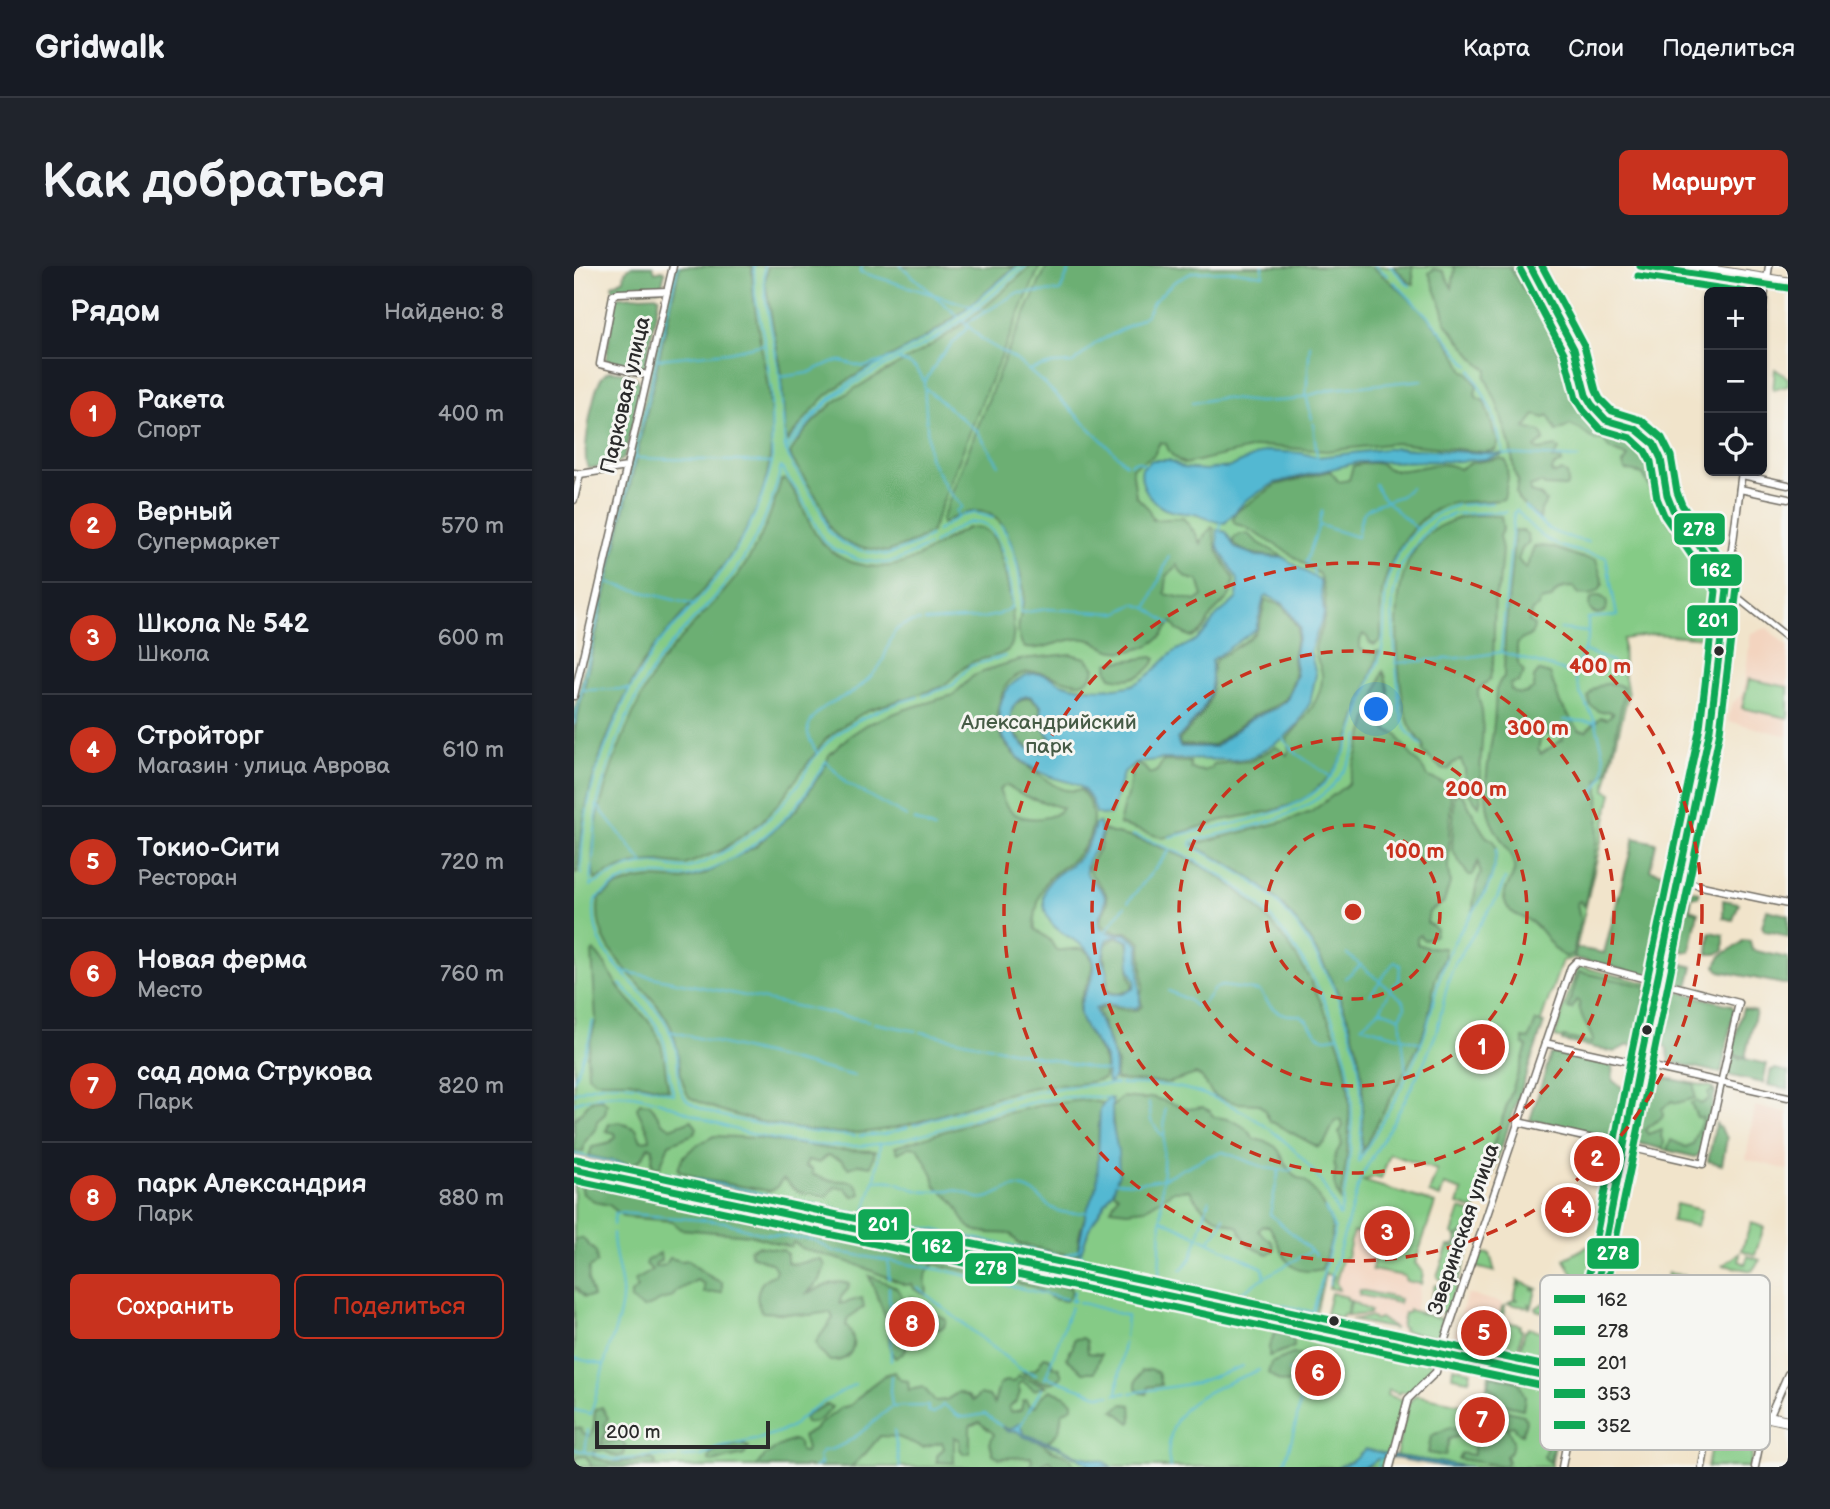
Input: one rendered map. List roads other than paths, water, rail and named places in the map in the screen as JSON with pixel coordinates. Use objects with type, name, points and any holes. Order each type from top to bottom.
[{"type":"main road","points":[[574,1163],[1441,1351]]},
{"type":"main road","points":[[574,1169],[1540,1372]]},
{"type":"main road","points":[[1770,1420],[1788,1421]]},
{"type":"main road","points":[[1770,1421],[1788,1427]]},
{"type":"street","name":"Парковая улица","points":[[574,696],[576,676],[673,266]]},
{"type":"street","points":[[1530,266],[1574,349],[1586,395],[1592,405],[1606,420],[1636,429],[1654,444],[1661,459],[1667,495],[1673,510],[1727,589],[1788,638]]},
{"type":"street","points":[[1640,266],[1788,282]]},
{"type":"street","points":[[1686,266],[1766,281],[1788,288]]},
{"type":"street","points":[[1765,287],[1769,266]]},
{"type":"street","points":[[647,375],[600,364],[613,295],[667,291]]},
{"type":"street","points":[[574,500],[577,474],[627,467]]},
{"type":"street","points":[[1599,1275],[1710,729],[1742,476]]},
{"type":"street","points":[[1754,476],[1788,485]]},
{"type":"street","points":[[1740,489],[1788,499]]},
{"type":"street","points":[[1678,881],[1788,904]]},
{"type":"street","name":"Зверинская улица","points":[[1391,1462],[1408,1399],[1436,1372],[1571,967],[1577,961],[1657,982]]},
{"type":"street","points":[[1518,1122],[1703,1164],[1739,1003],[1657,982]]},
{"type":"street","points":[[1545,1043],[1788,1097]]},
{"type":"street","points":[[1770,1412],[1788,1374]]},
{"type":"street","points":[[1391,1462],[1400,1467]]},
{"type":"water","points":[[1395,448],[1504,454],[1462,461],[1359,462],[1275,483],[1246,500],[1225,523],[1164,509],[1148,494],[1141,475],[1142,468],[1152,460],[1169,460],[1184,468],[1205,470],[1230,467],[1266,451],[1301,453],[1317,457]]},
{"type":"water","points":[[1217,530],[1226,532],[1235,548],[1257,556],[1284,558],[1320,581],[1324,614],[1310,651],[1316,674],[1310,703],[1298,724],[1283,739],[1250,758],[1163,759],[1131,766],[1123,773],[1111,814],[1096,813],[1090,798],[1081,787],[1038,771],[1023,762],[1011,750],[999,726],[1002,699],[1009,687],[1031,674],[1045,675],[1064,684],[1089,688],[1125,687],[1143,679],[1173,653],[1200,637],[1216,616],[1237,598],[1238,580],[1218,547]],"holes":[[[1268,596],[1284,604],[1300,628],[1294,658],[1297,675],[1287,700],[1277,708],[1252,718],[1215,747],[1180,747],[1177,739],[1198,716],[1209,696],[1212,660],[1256,629],[1264,597]],[[1030,696],[1041,706],[1043,728],[1051,739],[1046,751],[1040,753],[1023,744],[1012,728],[1012,710],[1017,702]]]},
{"type":"water","points":[[1099,823],[1101,837],[1089,858],[1086,870],[1089,878],[1105,897],[1098,924],[1102,930],[1126,934],[1139,945],[1140,1004],[1135,1009],[1107,1004],[1095,1009],[1114,1059],[1114,1077],[1109,1084],[1105,1058],[1085,1027],[1080,1013],[1082,1000],[1094,973],[1093,960],[1082,945],[1057,929],[1050,921],[1045,910],[1044,896],[1052,879],[1082,853],[1095,824]],"holes":[[[1117,936],[1129,941],[1134,988],[1123,994],[1109,994],[1105,989],[1108,972],[1102,959],[1107,939]]]},
{"type":"water","points":[[1108,1098],[1112,1099],[1112,1123],[1119,1173],[1113,1191],[1089,1229],[1081,1253],[1078,1250],[1086,1212],[1097,1186],[1100,1109]]},
{"type":"water","points":[[1019,1423],[1024,1434],[1059,1446],[1075,1455],[1102,1461],[1112,1467],[1093,1467],[1060,1448],[1025,1437],[1017,1431],[1008,1432],[1001,1426],[1010,1430]]},
{"type":"water","points":[[1365,1449],[1471,1467],[1448,1467],[1387,1457],[1365,1467],[1337,1467],[1351,1461]]},
{"type":"waterway","points":[[574,724],[678,266]]},
{"type":"waterway","points":[[658,359],[728,352],[765,344],[755,295],[754,266]]},
{"type":"waterway","points":[[764,266],[765,296],[780,376]]},
{"type":"waterway","points":[[862,266],[860,272],[987,311],[967,323]]},
{"type":"waterway","points":[[901,266],[958,316]]},
{"type":"waterway","points":[[893,358],[946,327],[1019,266]]},
{"type":"waterway","points":[[786,452],[815,416],[836,396],[947,331],[1026,266]]},
{"type":"waterway","points":[[987,311],[1017,293],[1060,291],[1071,266]]},
{"type":"waterway","points":[[1028,370],[1052,364],[1073,363],[1096,343],[1147,314],[1154,301],[1174,282],[1193,272],[1236,271],[1263,275],[1262,266]]},
{"type":"waterway","points":[[1375,266],[1388,276]]},
{"type":"waterway","points":[[1390,266],[1410,286]]},
{"type":"waterway","points":[[1394,282],[1434,323],[1469,366]]},
{"type":"waterway","points":[[962,320],[984,341],[1015,359],[1048,387],[1126,464]]},
{"type":"waterway","points":[[924,383],[940,357],[968,327]]},
{"type":"waterway","points":[[1310,344],[1306,395],[1312,419]]},
{"type":"waterway","points":[[765,345],[771,389],[772,462]]},
{"type":"waterway","points":[[892,358],[864,367],[841,361],[832,362],[808,373],[780,377],[785,448],[818,505],[829,532],[845,545],[887,555],[930,536]]},
{"type":"waterway","points":[[785,448],[831,398],[857,378],[888,360]]},
{"type":"waterway","points":[[899,360],[915,368],[924,382],[929,457],[947,489],[962,507],[956,511],[958,517],[937,531]]},
{"type":"waterway","points":[[1471,370],[1492,412],[1504,454],[1579,458]]},
{"type":"waterway","points":[[1192,403],[1220,398],[1259,402],[1292,400],[1332,389],[1422,380]]},
{"type":"waterway","points":[[925,388],[978,432],[999,465]]},
{"type":"waterway","points":[[1313,423],[1317,457]]},
{"type":"waterway","points":[[635,458],[772,462],[760,502],[743,538],[721,572],[694,605]]},
{"type":"waterway","points":[[1130,464],[1137,461],[1144,464]]},
{"type":"waterway","points":[[597,805],[620,734],[636,699],[667,649],[714,598],[747,553],[771,503],[781,467],[801,497],[823,540],[834,549],[859,560],[884,563],[896,561],[928,546]]},
{"type":"waterway","points":[[1375,484],[1386,501],[1401,496],[1411,487]]},
{"type":"waterway","points":[[1314,576],[1313,566],[1306,562],[1319,525],[1357,537],[1360,522],[1367,509],[1386,501],[1417,529]]},
{"type":"waterway","points":[[1461,505],[1492,503]]},
{"type":"waterway","points":[[1331,777],[1349,741],[1380,657],[1386,590],[1394,562],[1420,526],[1444,510],[1458,505]]},
{"type":"waterway","points":[[1525,506],[1552,531],[1588,542]]},
{"type":"waterway","points":[[1501,652],[1514,512],[1517,510],[1536,532],[1546,539],[1566,548],[1606,557],[1617,616],[1588,618],[1588,638],[1575,674],[1580,693],[1596,722],[1563,720]]},
{"type":"waterway","points":[[1319,523],[1322,511]]},
{"type":"waterway","points":[[1422,746],[1406,730],[1400,710],[1392,614],[1400,568],[1436,521],[1454,514],[1506,512]]},
{"type":"waterway","points":[[959,516],[975,513],[993,518]]},
{"type":"waterway","points":[[925,621],[982,618],[998,615],[1011,608],[1008,572],[1000,544],[986,525],[977,522],[965,524],[933,544]]},
{"type":"waterway","points":[[1220,530],[1221,523]]},
{"type":"waterway","points":[[1001,525],[1011,544],[1018,568],[1020,613],[1048,609],[1117,613],[1135,604],[1147,608],[1170,624]]},
{"type":"waterway","points":[[1148,607],[1169,556]]},
{"type":"waterway","points":[[608,583],[694,605],[657,645],[631,688]]},
{"type":"waterway","points":[[817,753],[808,731],[815,715],[860,687],[882,663],[894,633],[903,625],[920,621]]},
{"type":"waterway","points":[[1560,629],[1587,632]]},
{"type":"waterway","points":[[1585,651],[1613,662]]},
{"type":"waterway","points":[[1395,663],[1501,652],[1574,674]]},
{"type":"waterway","points":[[923,696],[953,685],[970,666],[1006,656]]},
{"type":"waterway","points":[[581,874],[589,800],[602,757],[630,689],[583,690]]},
{"type":"waterway","points":[[591,886],[629,867],[655,864],[687,868],[718,855],[752,833],[776,810],[797,786],[817,754],[838,733],[876,711],[918,697]]},
{"type":"waterway","points":[[1593,798],[1605,767],[1596,723]]},
{"type":"waterway","points":[[1358,1162],[1362,1109],[1356,1054],[1341,1006],[1319,960],[1291,918],[1276,901],[1238,872],[1191,845],[1192,841],[1294,812],[1315,800],[1334,784],[1349,762],[1359,735]]},
{"type":"waterway","points":[[1283,739],[1296,753]]},
{"type":"waterway","points":[[1170,837],[1235,824],[1278,811],[1297,803],[1331,777],[1297,754]]},
{"type":"waterway","points":[[855,1136],[793,1130],[743,1121],[720,1115],[688,1101],[681,1091],[676,1050],[668,1028],[653,1005],[606,952],[598,936],[595,900],[626,879],[652,875],[690,876],[733,858],[762,838],[796,806],[826,761],[846,783],[907,817]]},
{"type":"waterway","points":[[591,885],[597,805],[644,864]]},
{"type":"waterway","points":[[914,820],[934,829]]},
{"type":"waterway","points":[[1132,835],[1195,860],[1247,894],[1289,939],[1307,967],[1337,1030],[1350,1082],[1351,1140],[1340,1216]]},
{"type":"waterway","points":[[1359,1161],[1416,1058],[1444,965],[1455,940],[1485,893],[1494,866],[1496,849]]},
{"type":"waterway","points":[[1128,902],[1170,850]]},
{"type":"waterway","points":[[1329,1285],[1361,1177],[1425,1060],[1437,1031],[1448,981],[1455,963],[1497,898],[1505,879]]},
{"type":"waterway","points":[[1106,931],[1125,906]]},
{"type":"waterway","points":[[1347,954],[1404,1001],[1405,1007],[1400,1017],[1406,1074]]},
{"type":"waterway","points":[[1361,1026],[1380,1010],[1399,980],[1400,965],[1394,962],[1370,995]]},
{"type":"waterway","points":[[1345,978],[1361,965]]},
{"type":"waterway","points":[[622,971],[869,1021]]},
{"type":"waterway","points":[[574,1093],[599,1085],[624,1084],[674,1094],[660,1032],[649,1014],[620,984]]},
{"type":"waterway","points":[[1169,991],[1195,1006],[1203,1004],[1215,988],[1222,986],[1260,991],[1276,1010],[1286,1015],[1301,1016],[1319,1036],[1337,1036]]},
{"type":"waterway","points":[[1381,1010],[1399,1017]]},
{"type":"waterway","points":[[574,1080],[593,1021]]},
{"type":"waterway","points":[[874,1023],[916,1031]]},
{"type":"waterway","points":[[1362,1026],[1421,1043]]},
{"type":"waterway","points":[[669,1031],[855,1076]]},
{"type":"waterway","points":[[921,1032],[1106,1071]]},
{"type":"waterway","points":[[913,1125],[1038,1091],[1117,1084]]},
{"type":"waterway","points":[[1121,1084],[1181,1088],[1222,1101],[1260,1122],[1308,1165],[1339,1215]]},
{"type":"waterway","points":[[574,1103],[596,1096],[634,1096],[752,1134],[832,1146],[867,1145],[902,1139],[1038,1101],[1073,1097],[1108,1098]]},
{"type":"waterway","points":[[1149,1103],[1151,1121],[1163,1137]]},
{"type":"waterway","points":[[1159,1276],[1165,1109]]},
{"type":"waterway","points":[[859,1136],[885,1134],[908,1127]]},
{"type":"waterway","points":[[875,1180],[880,1145]]},
{"type":"waterway","points":[[1116,1182],[1137,1183],[1162,1179],[1223,1152],[1266,1168],[1289,1171],[1297,1165]]},
{"type":"waterway","points":[[574,1154],[1063,1257],[1078,1250]]},
{"type":"waterway","points":[[1279,1170],[1270,1214],[1316,1255]]},
{"type":"waterway","points":[[864,1215],[874,1181],[883,1180],[925,1192],[956,1190],[983,1198],[1019,1187],[1035,1194],[1060,1212],[1086,1212]]},
{"type":"waterway","points":[[1181,1270],[1192,1257],[1209,1200]]},
{"type":"waterway","points":[[1080,1253],[1088,1263],[1313,1312],[1335,1230],[1325,1208]]},
{"type":"waterway","points":[[613,1225],[615,1214],[621,1213],[724,1222],[760,1233],[814,1240],[833,1251],[947,1271],[1066,1299]]},
{"type":"waterway","points":[[1210,1240],[1221,1226],[1224,1217]]},
{"type":"waterway","points":[[1161,1219],[1263,1268],[1265,1277],[1237,1295]]},
{"type":"waterway","points":[[604,1365],[619,1318],[622,1298],[613,1233]]},
{"type":"waterway","points":[[1267,1276],[1311,1251]]},
{"type":"waterway","points":[[888,1262],[889,1279]]},
{"type":"waterway","points":[[889,1287],[891,1361]]},
{"type":"waterway","points":[[917,1287],[1019,1368],[1036,1375]]},
{"type":"waterway","points":[[1072,1302],[1074,1291]]},
{"type":"waterway","points":[[1070,1300],[1075,1301]]},
{"type":"waterway","points":[[1079,1302],[1127,1316],[1125,1337]]},
{"type":"waterway","points":[[1045,1379],[1071,1307]]},
{"type":"waterway","points":[[1117,1394],[1124,1342]]},
{"type":"waterway","points":[[574,1358],[604,1365],[591,1414],[574,1410]]},
{"type":"waterway","points":[[1131,1393],[1196,1383],[1243,1366]]},
{"type":"waterway","points":[[1171,1467],[1168,1454],[1170,1440],[1174,1425],[1182,1413],[1204,1394],[1259,1370]]},
{"type":"waterway","points":[[1283,1467],[1295,1426],[1300,1393],[1299,1385],[1289,1371]]},
{"type":"waterway","points":[[891,1376],[892,1406]]},
{"type":"waterway","points":[[1047,1377],[1098,1395],[1110,1395]]},
{"type":"waterway","points":[[682,1457],[702,1456],[718,1448],[759,1439],[790,1428],[812,1409],[855,1384]]},
{"type":"waterway","points":[[1020,1426],[1042,1388]]},
{"type":"waterway","points":[[1115,1394],[1127,1393]]},
{"type":"waterway","points":[[815,1467],[821,1464],[819,1457],[823,1451],[850,1440],[892,1407],[928,1406],[928,1411],[934,1413],[943,1405],[962,1417],[985,1414],[1001,1426]]},
{"type":"waterway","points":[[585,1452],[588,1430]]},
{"type":"waterway","points":[[894,1431],[900,1467]]},
{"type":"waterway","points":[[574,1449],[616,1460],[677,1457]]},
{"type":"waterway","points":[[1378,1467],[1381,1457]]},
{"type":"place","name":"Ракета","points":[[1482,1047]]},
{"type":"place","name":"Верный","points":[[1597,1159]]},
{"type":"place","name":"Стройторг","points":[[1568,1210]]},
{"type":"place","name":"Школа № 542","points":[[1387,1233]]},
{"type":"place","name":"парк Александрия","points":[[912,1324]]},
{"type":"place","name":"Токио-Сити","points":[[1484,1333]]},
{"type":"place","name":"Новая ферма","points":[[1318,1373]]},
{"type":"place","name":"сад дома Струкова","points":[[1482,1420]]},
{"type":"park label","name":"Александрийский парк","points":[[1049,734]]}]
